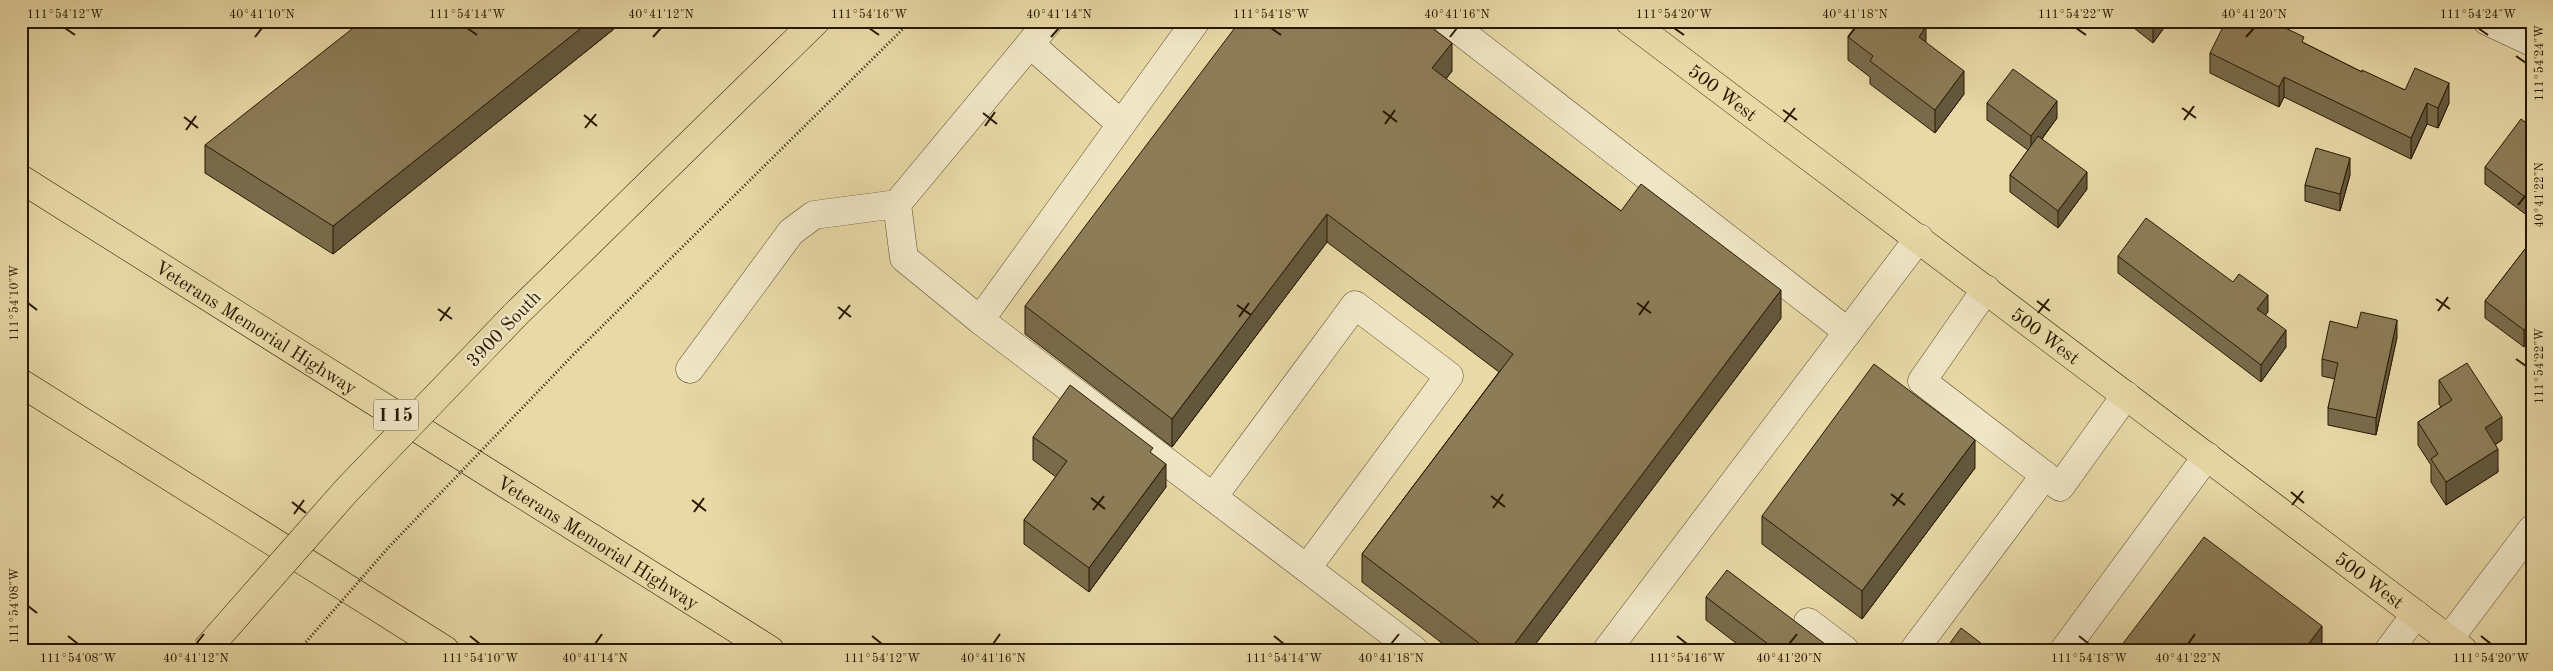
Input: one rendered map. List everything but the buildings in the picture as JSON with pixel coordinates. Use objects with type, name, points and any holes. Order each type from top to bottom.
[{"type":"main road","name":"3900 South","points":[[206,650],[346,492],[514,316],[816,21]]},
{"type":"main road","name":"500 West","points":[[1637,24],[2456,644]]},
{"type":"main road","name":"Veterans Memorial Highway","points":[[21,180],[770,650]]},
{"type":"main road","points":[[21,383],[445,650]]},
{"type":"street","points":[[690,369],[791,232],[814,215],[897,204],[1049,21]]},
{"type":"street","points":[[980,320],[1196,21]]},
{"type":"street","points":[[1447,21],[1848,332]]},
{"type":"street","points":[[2487,21],[2532,42]]},
{"type":"street","points":[[1030,44],[1121,124]]},
{"type":"street","points":[[897,204],[904,258],[980,320],[1414,650]]},
{"type":"street","points":[[1607,650],[1919,238]]},
{"type":"street","points":[[1986,289],[1922,381],[2060,487],[2126,395]]},
{"type":"street","points":[[1213,497],[1355,305],[1449,376],[1307,568]]},
{"type":"street","points":[[2064,650],[2207,456]]},
{"type":"street","points":[[1914,650],[2045,475]]},
{"type":"street","points":[[2456,644],[2532,528]]},
{"type":"street","points":[[2389,650],[2416,614]]},
{"type":"street","points":[[1808,622],[1845,650]]},
{"type":"path","points":[[299,650],[388,548],[573,355],[911,21]]}]
